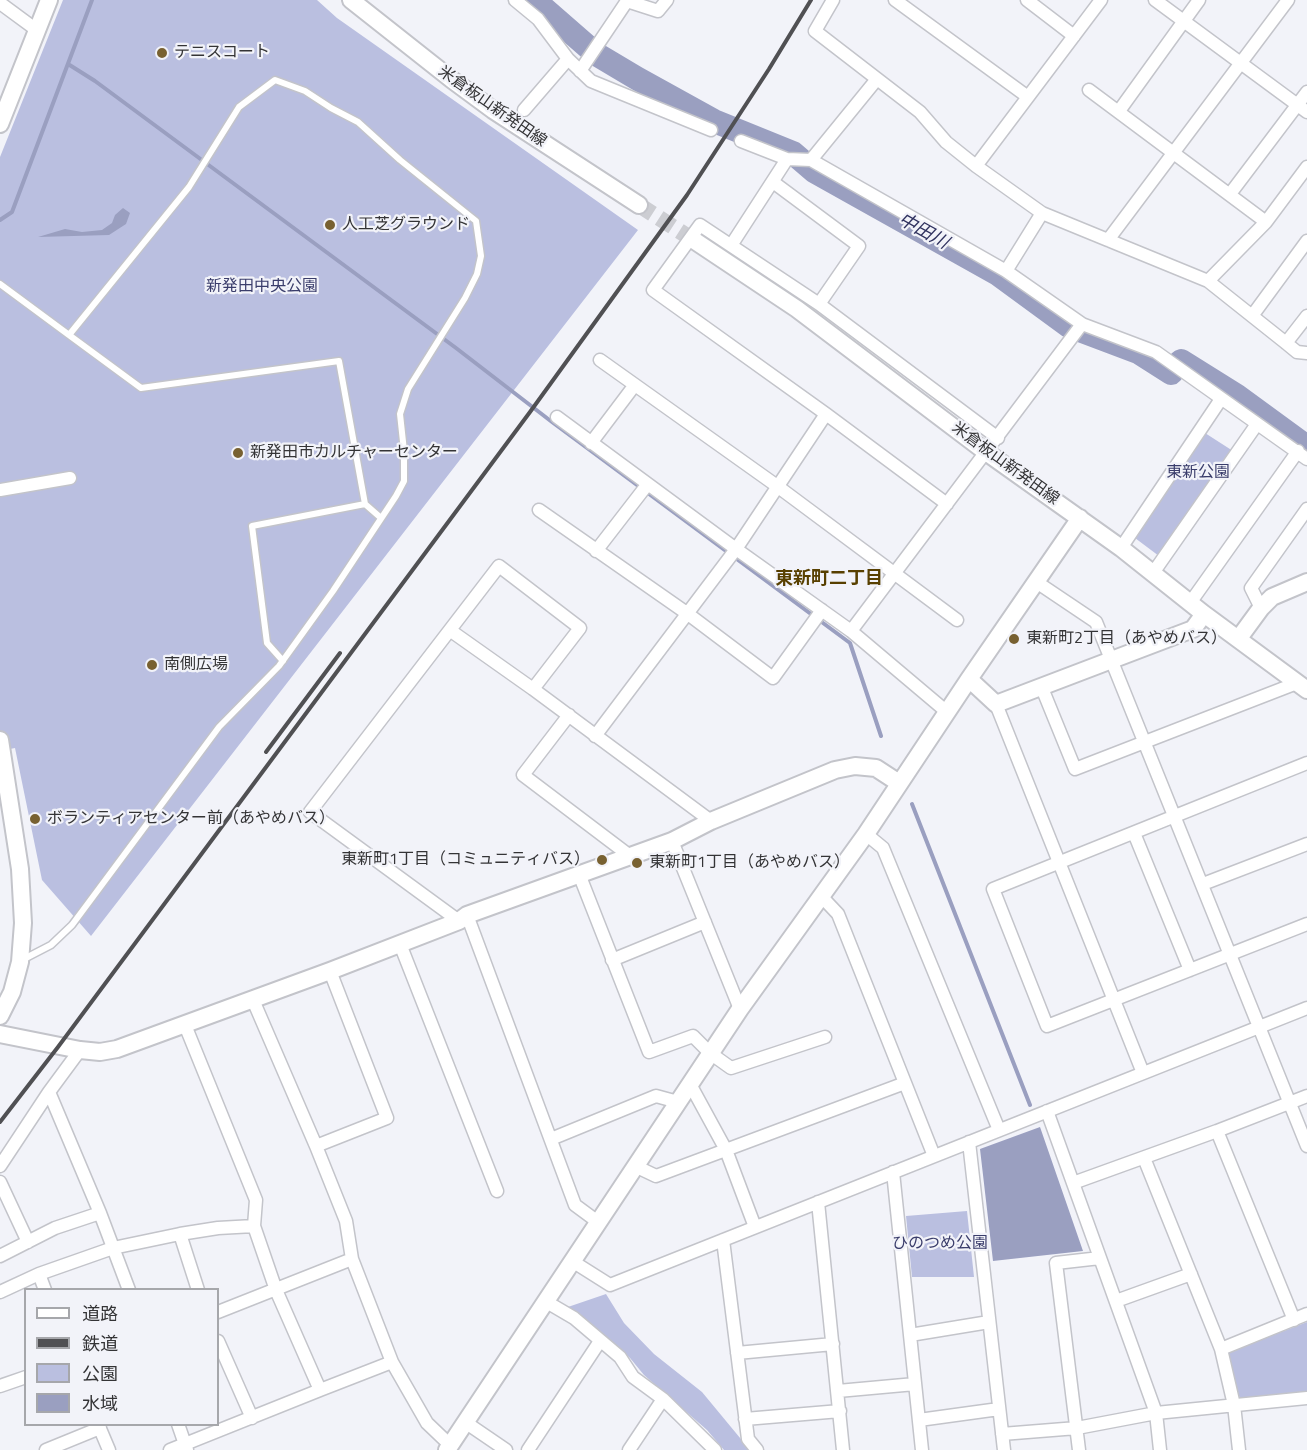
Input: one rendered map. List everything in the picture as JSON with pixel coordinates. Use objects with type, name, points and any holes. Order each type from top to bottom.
[{"type":"street","points":[[0,124],[49,0]]},
{"type":"street","name":"米倉板山新発田線","points":[[351,0],[442,73],[493,110],[639,205]]},
{"type":"street","points":[[515,0],[538,19],[568,59],[591,81],[711,130]]},
{"type":"street","points":[[580,71],[627,1],[658,11],[667,0]]},
{"type":"street","points":[[833,0],[815,31],[920,112],[946,142],[976,166],[1042,213],[1208,281],[1297,352],[1307,353]]},
{"type":"street","points":[[895,0],[1028,97]]},
{"type":"street","points":[[1027,0],[1074,36]]},
{"type":"street","points":[[976,166],[1101,0]]},
{"type":"street","points":[[1155,0],[1302,108]]},
{"type":"street","points":[[1119,111],[1199,0]]},
{"type":"street","points":[[1108,240],[1288,0]]},
{"type":"street","points":[[0,3],[38,31]]},
{"type":"street","points":[[524,110],[568,59]]},
{"type":"street","points":[[811,160],[877,79]]},
{"type":"street","points":[[1089,90],[1266,222]]},
{"type":"street","points":[[1230,194],[1302,108],[1307,92]]},
{"type":"street","points":[[741,141],[787,159],[811,160],[1006,271],[1082,324],[1156,352],[1302,455],[1190,603]]},
{"type":"street","points":[[732,244],[787,159]]},
{"type":"street","points":[[1208,281],[1266,222],[1307,167]]},
{"type":"street","points":[[773,182],[859,246],[819,304]]},
{"type":"street","points":[[1006,271],[1042,213]]},
{"type":"street","points":[[947,504],[653,290],[700,225],[732,244],[819,304],[998,438]]},
{"type":"street","name":"米倉板山新発田線","points":[[695,240],[797,309],[986,452],[1121,548],[1204,614],[1302,686]]},
{"type":"street","points":[[1252,316],[1305,247]]},
{"type":"street","points":[[1286,343],[1307,316]]},
{"type":"street","points":[[852,631],[1082,324]]},
{"type":"street","points":[[600,360],[777,486],[957,620]]},
{"type":"street","points":[[591,443],[634,386]]},
{"type":"street","points":[[1121,548],[1221,399]]},
{"type":"street","points":[[595,736],[736,549],[826,414]]},
{"type":"street","points":[[556,417],[852,631],[947,712]]},
{"type":"street","points":[[1153,573],[1257,424]]},
{"type":"street","points":[[0,490],[70,478]]},
{"type":"street","points":[[596,551],[647,485]]},
{"type":"street","points":[[1261,608],[1251,588],[1307,509]]},
{"type":"street","points":[[539,510],[688,614],[773,678],[822,610]]},
{"type":"street","points":[[253,1000],[346,1221],[352,1258],[392,1362],[427,1423],[448,1448],[710,1053],[866,834],[1035,581],[1080,518]]},
{"type":"street","points":[[533,688],[580,628],[499,566],[310,812],[463,918],[575,1204],[598,1222]]},
{"type":"street","points":[[1035,581],[1096,622],[1307,1146]]},
{"type":"street","points":[[1239,638],[1272,597],[1307,582]]},
{"type":"street","points":[[996,704],[1193,629],[1204,614]]},
{"type":"street","points":[[451,631],[533,688],[711,821]]},
{"type":"street","points":[[969,679],[996,704],[1143,1073]]},
{"type":"street","points":[[1042,688],[1075,769],[1145,741],[1302,686]]},
{"type":"street","points":[[569,716],[523,775],[630,856]]},
{"type":"street","points":[[0,740],[20,869],[23,923],[20,962],[12,992],[0,1016]]},
{"type":"street","points":[[1307,763],[993,889],[1047,1026],[1307,924]]},
{"type":"street","points":[[0,1034],[80,1050],[99,1052],[117,1049],[253,1000],[463,918],[672,841],[711,821],[835,770],[855,766],[876,768],[899,783]]},
{"type":"street","points":[[1134,833],[1190,970]]},
{"type":"street","points":[[866,834],[883,849],[999,1130]]},
{"type":"street","points":[[672,841],[740,1009]]},
{"type":"street","points":[[1203,885],[1307,844]]},
{"type":"street","points":[[579,874],[649,1052],[693,1036],[710,1053],[731,1068],[825,1037]]},
{"type":"street","points":[[820,896],[838,914],[934,1156]]},
{"type":"street","points":[[612,960],[705,922]]},
{"type":"street","points":[[400,944],[497,1191]]},
{"type":"street","points":[[316,1146],[387,1118],[330,971]]},
{"type":"street","points":[[572,1261],[610,1285],[1307,1008]]},
{"type":"street","points":[[185,1025],[256,1200],[254,1226],[276,1290],[320,1390]]},
{"type":"street","points":[[0,1166],[80,1050]]},
{"type":"street","points":[[635,1166],[656,1176],[905,1083]]},
{"type":"street","points":[[690,1084],[726,1150],[755,1227]]},
{"type":"street","points":[[49,1092],[100,1213],[128,1288]]},
{"type":"street","points":[[551,1139],[656,1096],[678,1102]]},
{"type":"street","points":[[1073,1184],[1307,1096]]},
{"type":"street","points":[[1047,1111],[1156,1413],[1160,1450]]},
{"type":"street","points":[[1217,1131],[1294,1320]]},
{"type":"street","points":[[969,1142],[1004,1450]]},
{"type":"street","points":[[1144,1158],[1221,1349],[1234,1405],[1239,1450]]},
{"type":"street","points":[[893,1172],[922,1450]]},
{"type":"street","points":[[0,1182],[28,1242]]},
{"type":"street","points":[[818,1202],[843,1450]]},
{"type":"street","points":[[0,1256],[55,1228],[100,1213]]},
{"type":"street","points":[[0,1292],[39,1274],[113,1248],[218,1228],[254,1226]]},
{"type":"street","points":[[180,1234],[197,1288]]},
{"type":"street","points":[[723,1240],[748,1439],[757,1450]]},
{"type":"street","points":[[219,1312],[352,1258]]},
{"type":"street","points":[[1079,1450],[1056,1263],[1100,1258]]},
{"type":"street","points":[[39,1274],[44,1288]]},
{"type":"street","points":[[1116,1301],[1191,1274]]},
{"type":"street","points":[[545,1301],[574,1318],[620,1357],[633,1377],[663,1399],[715,1450]]},
{"type":"street","points":[[1221,1349],[1307,1314]]},
{"type":"street","points":[[910,1335],[989,1322]]},
{"type":"street","points":[[528,1450],[600,1341]]},
{"type":"street","points":[[219,1343],[252,1418]]},
{"type":"street","points":[[737,1353],[833,1344]]},
{"type":"street","points":[[170,1450],[186,1447],[392,1362]]},
{"type":"street","points":[[0,1386],[24,1378]]},
{"type":"street","points":[[838,1390],[915,1384]]},
{"type":"street","points":[[1002,1434],[1077,1428],[1156,1413],[1307,1398]]},
{"type":"street","points":[[629,1450],[663,1399]]},
{"type":"street","points":[[919,1420],[999,1409]]},
{"type":"street","points":[[745,1419],[840,1411]]},
{"type":"street","points":[[465,1422],[506,1450]]},
{"type":"street","points":[[46,1450],[99,1426],[108,1450]]},
{"type":"street","points":[[178,1426],[186,1447]]},
{"type":"lane","points":[[20,962],[51,945],[72,925],[219,727],[283,661],[404,481],[400,414],[408,389],[465,298],[477,274],[481,256],[476,221],[400,160],[358,122],[331,108],[306,91],[275,80],[239,107],[189,187],[69,335]]},
{"type":"lane","points":[[0,284],[141,388],[339,361],[366,504],[381,518]]},
{"type":"lane","points":[[283,661],[267,643],[252,525],[366,504]]},
{"type":"green space","name":"新発田中央公園","points":[[63,0],[317,0],[337,18],[638,230],[91,936],[42,880],[15,748],[0,751],[0,157]]},
{"type":"green space","name":"東新公園","points":[[1205,433],[1233,451],[1159,556],[1135,538]]},
{"type":"green space","name":"ひのつめ公園","points":[[967,1211],[974,1277],[912,1277],[906,1216]]},
{"type":"green space","points":[[606,1294],[624,1323],[654,1354],[702,1392],[750,1450],[724,1450],[707,1430],[644,1375],[630,1358],[605,1336],[565,1308]]},
{"type":"green space","points":[[1307,1322],[1307,1391],[1240,1399],[1227,1353]]},
{"type":"water","points":[[123,208],[130,213],[126,224],[109,235],[38,237],[65,229],[82,232],[102,230],[112,223],[115,215]]},
{"type":"water","points":[[1040,1127],[1083,1251],[993,1261],[980,1149]]},
{"type":"waterway","points":[[0,220],[12,212],[92,0]]},
{"type":"waterway","name":"中田川","points":[[534,0],[596,54],[638,79],[714,121],[793,153],[814,171],[998,274],[1069,326],[1138,352],[1171,373],[1181,361],[1237,396],[1307,447]]},
{"type":"waterway","points":[[68,64],[95,81],[456,348],[850,643],[881,736]]},
{"type":"waterway","points":[[912,804],[1030,1105]]},
{"type":"tunnel","points":[[639,205],[695,241]]},
{"type":"railway","points":[[0,1122],[530,412],[687,195],[811,0]]},
{"type":"railway","points":[[266,752],[340,653]]},
{"type":"place","name":"テニスコート","points":[[162,53]]},
{"type":"place","name":"人工芝グラウンド","points":[[330,225]]},
{"type":"place","name":"新発田市カルチャーセンター","points":[[238,453]]},
{"type":"place","name":"東新町2丁目（あやめバス）","points":[[1014,639]]},
{"type":"place","name":"南側広場","points":[[152,665]]},
{"type":"place","name":"ボランティアセンター前（あやめバス）","points":[[35,819]]},
{"type":"place","name":"東新町1丁目（コミュニティバス）","points":[[602,860]]},
{"type":"place","name":"東新町1丁目（あやめバス）","points":[[637,863]]},
{"type":"district","name":"東新町二丁目","points":[[829,580]]}]
